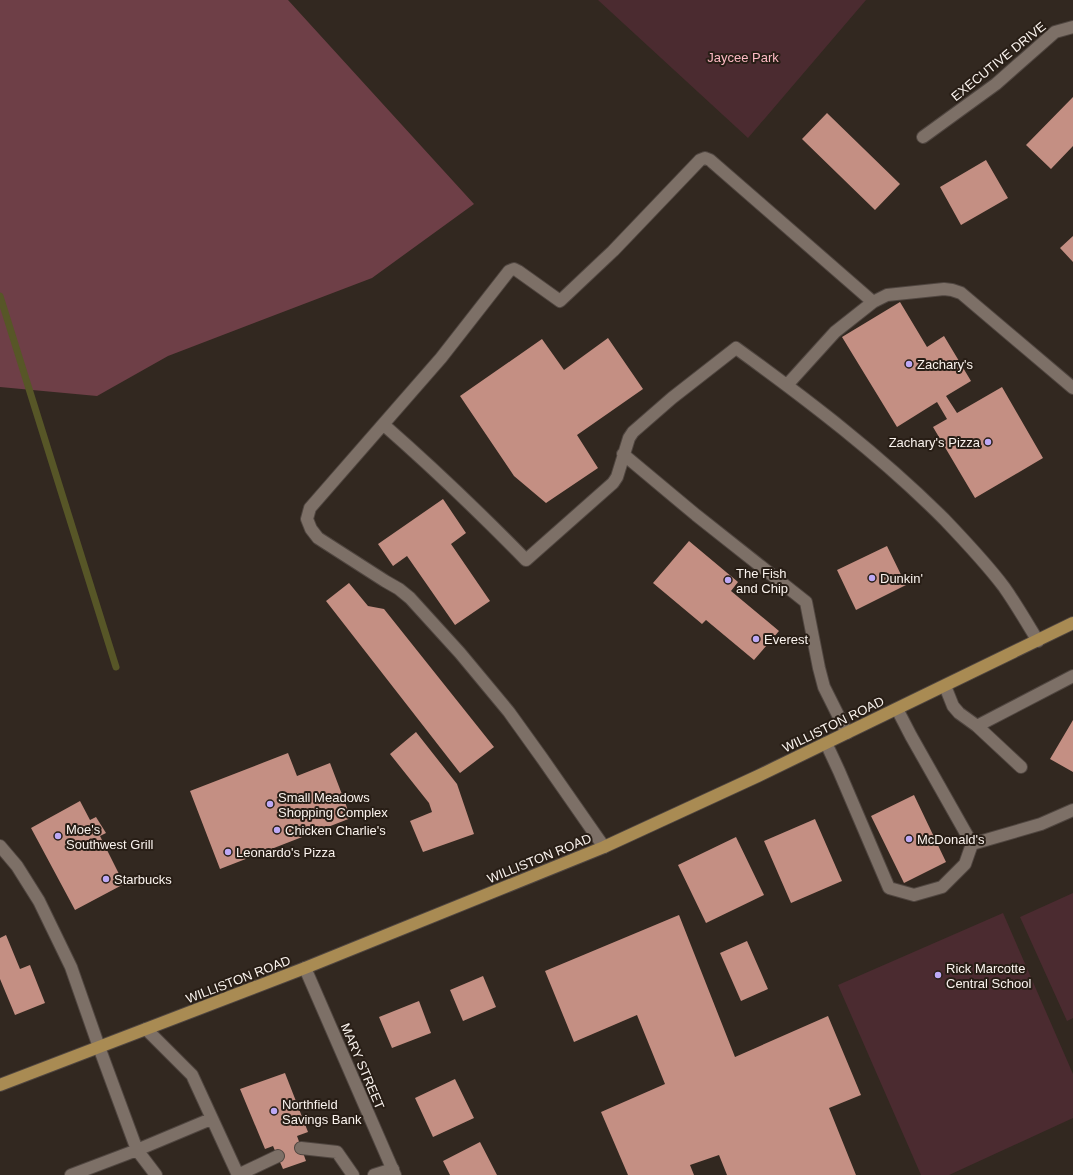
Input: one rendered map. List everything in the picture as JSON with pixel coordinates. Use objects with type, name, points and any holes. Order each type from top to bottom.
[{"type":"main road","name":"WILLISTON ROAD","points":[[0,1085],[305,968],[604,847],[751,779],[1073,623]]},
{"type":"street","name":"EXECUTIVE DRIVE","points":[[923,137],[996,84],[1055,32],[1073,27]]},
{"type":"street","points":[[604,847],[508,712],[460,654],[410,598],[399,589],[318,538],[311,530],[307,519],[310,508],[441,358],[509,271],[514,269],[518,271],[560,301],[613,251],[700,160],[706,158],[710,160],[873,302]]},
{"type":"street","points":[[787,385],[835,332],[873,302],[888,294],[944,289],[961,293],[1073,388]]},
{"type":"street","points":[[384,425],[439,474],[526,560],[612,483],[616,477],[629,438],[633,432],[672,398],[736,348],[832,420],[883,462],[922,498],[969,545],[1004,587],[1038,641]]},
{"type":"street","points":[[624,454],[696,515],[806,602],[824,687],[847,733]]},
{"type":"street","points":[[977,726],[1073,676]]},
{"type":"street","points":[[945,686],[953,706],[959,713],[977,726],[1021,767]]},
{"type":"street","points":[[826,743],[889,888],[914,895],[942,887],[965,864],[972,844],[897,709]]},
{"type":"street","points":[[972,844],[1040,824],[1073,810]]},
{"type":"street","points":[[0,846],[17,866],[39,901],[71,967],[137,1150],[156,1175]]},
{"type":"street","name":"MARY STREET","points":[[305,968],[394,1172]]},
{"type":"street","points":[[146,1029],[192,1075],[238,1175],[278,1156]]},
{"type":"street","points":[[71,1175],[137,1150],[211,1119]]},
{"type":"street","points":[[301,1148],[337,1152],[353,1175]]},
{"type":"street","points":[[374,1175],[394,1172]]},
{"type":"green space","name":"Jaycee Park","points":[[598,0],[866,0],[748,138]]},
{"type":"green space","points":[[1073,893],[1073,1018],[1067,1021],[1020,917]]},
{"type":"green space","points":[[1003,913],[1073,1074],[1073,1118],[949,1175],[921,1175],[838,985]]},
{"type":"shaded area","points":[[0,0],[288,0],[474,204],[372,278],[168,356],[97,396],[0,387]]},
{"type":"building","points":[[1073,97],[1073,146],[1051,169],[1026,145]]},
{"type":"building","points":[[827,113],[900,184],[875,210],[802,139]]},
{"type":"building","points":[[986,160],[1008,198],[961,225],[940,187]]},
{"type":"building","points":[[1073,236],[1073,262],[1060,248]]},
{"type":"building","points":[[900,302],[927,347],[944,336],[971,381],[946,396],[957,413],[1002,387],[1043,458],[975,498],[933,427],[947,419],[937,402],[897,427],[842,337]]},
{"type":"building","points":[[608,338],[643,389],[577,435],[598,468],[546,503],[514,476],[460,396],[542,339],[564,370]]},
{"type":"building","points":[[443,499],[466,533],[451,544],[490,601],[455,625],[407,556],[393,566],[378,544]]},
{"type":"building","points":[[689,541],[738,582],[731,591],[779,631],[754,660],[706,620],[702,624],[653,583]]},
{"type":"building","name":"Dunkin'","points":[[887,546],[906,585],[856,610],[837,570]]},
{"type":"building","points":[[349,583],[368,606],[384,609],[494,747],[460,773],[326,601]]},
{"type":"building","points":[[1073,720],[1073,772],[1050,759]]},
{"type":"building","points":[[416,732],[457,784],[474,834],[423,852],[410,821],[432,812],[429,803],[390,754]]},
{"type":"building","name":"Small Meadows Shopping Complex","points":[[288,753],[297,776],[330,763],[351,818],[220,869],[190,791]]},
{"type":"building","name":"McDonald's","points":[[914,795],[946,862],[904,883],[871,816]]},
{"type":"building","points":[[80,801],[90,820],[96,817],[106,833],[100,836],[124,884],[75,910],[31,828]]},
{"type":"building","points":[[815,819],[842,881],[791,903],[764,841]]},
{"type":"building","points":[[736,837],[764,895],[706,923],[678,865]]},
{"type":"building","points":[[679,915],[735,1057],[828,1016],[861,1095],[829,1108],[856,1175],[727,1175],[719,1155],[690,1165],[694,1175],[628,1175],[601,1112],[665,1084],[637,1015],[574,1042],[545,971]]},
{"type":"building","points":[[6,935],[20,969],[30,965],[45,1003],[15,1015],[0,979],[0,938]]},
{"type":"building","points":[[747,941],[768,989],[741,1001],[720,953]]},
{"type":"building","points":[[483,976],[496,1007],[463,1021],[450,990]]},
{"type":"building","points":[[419,1001],[431,1033],[392,1048],[379,1017]]},
{"type":"building","name":"Northfield Savings Bank","points":[[285,1073],[308,1132],[297,1136],[306,1161],[283,1169],[273,1146],[265,1149],[240,1089]]},
{"type":"building","points":[[455,1079],[474,1118],[433,1137],[415,1098]]},
{"type":"building","points":[[480,1142],[497,1175],[450,1175],[443,1161]]},
{"type":"waterway","points":[[0,296],[116,667]]},
{"type":"place","name":"Zachary's","points":[[909,364]]},
{"type":"place","name":"Zachary's Pizza","points":[[988,442]]},
{"type":"place","name":"Dunkin'","points":[[872,578]]},
{"type":"place","name":"The Fish and Chip","points":[[728,580]]},
{"type":"place","name":"Everest","points":[[756,639]]},
{"type":"place","name":"Small Meadows Shopping Complex","points":[[270,804]]},
{"type":"place","name":"Chicken Charlie's","points":[[277,830]]},
{"type":"place","name":"Moe's Southwest Grill","points":[[58,836]]},
{"type":"place","name":"McDonald's","points":[[909,839]]},
{"type":"place","name":"Leonardo's Pizza","points":[[228,852]]},
{"type":"place","name":"Starbucks","points":[[106,879]]},
{"type":"place","name":"Rick Marcotte Central School","points":[[938,975]]},
{"type":"place","name":"Northfield Savings Bank","points":[[274,1111]]}]
